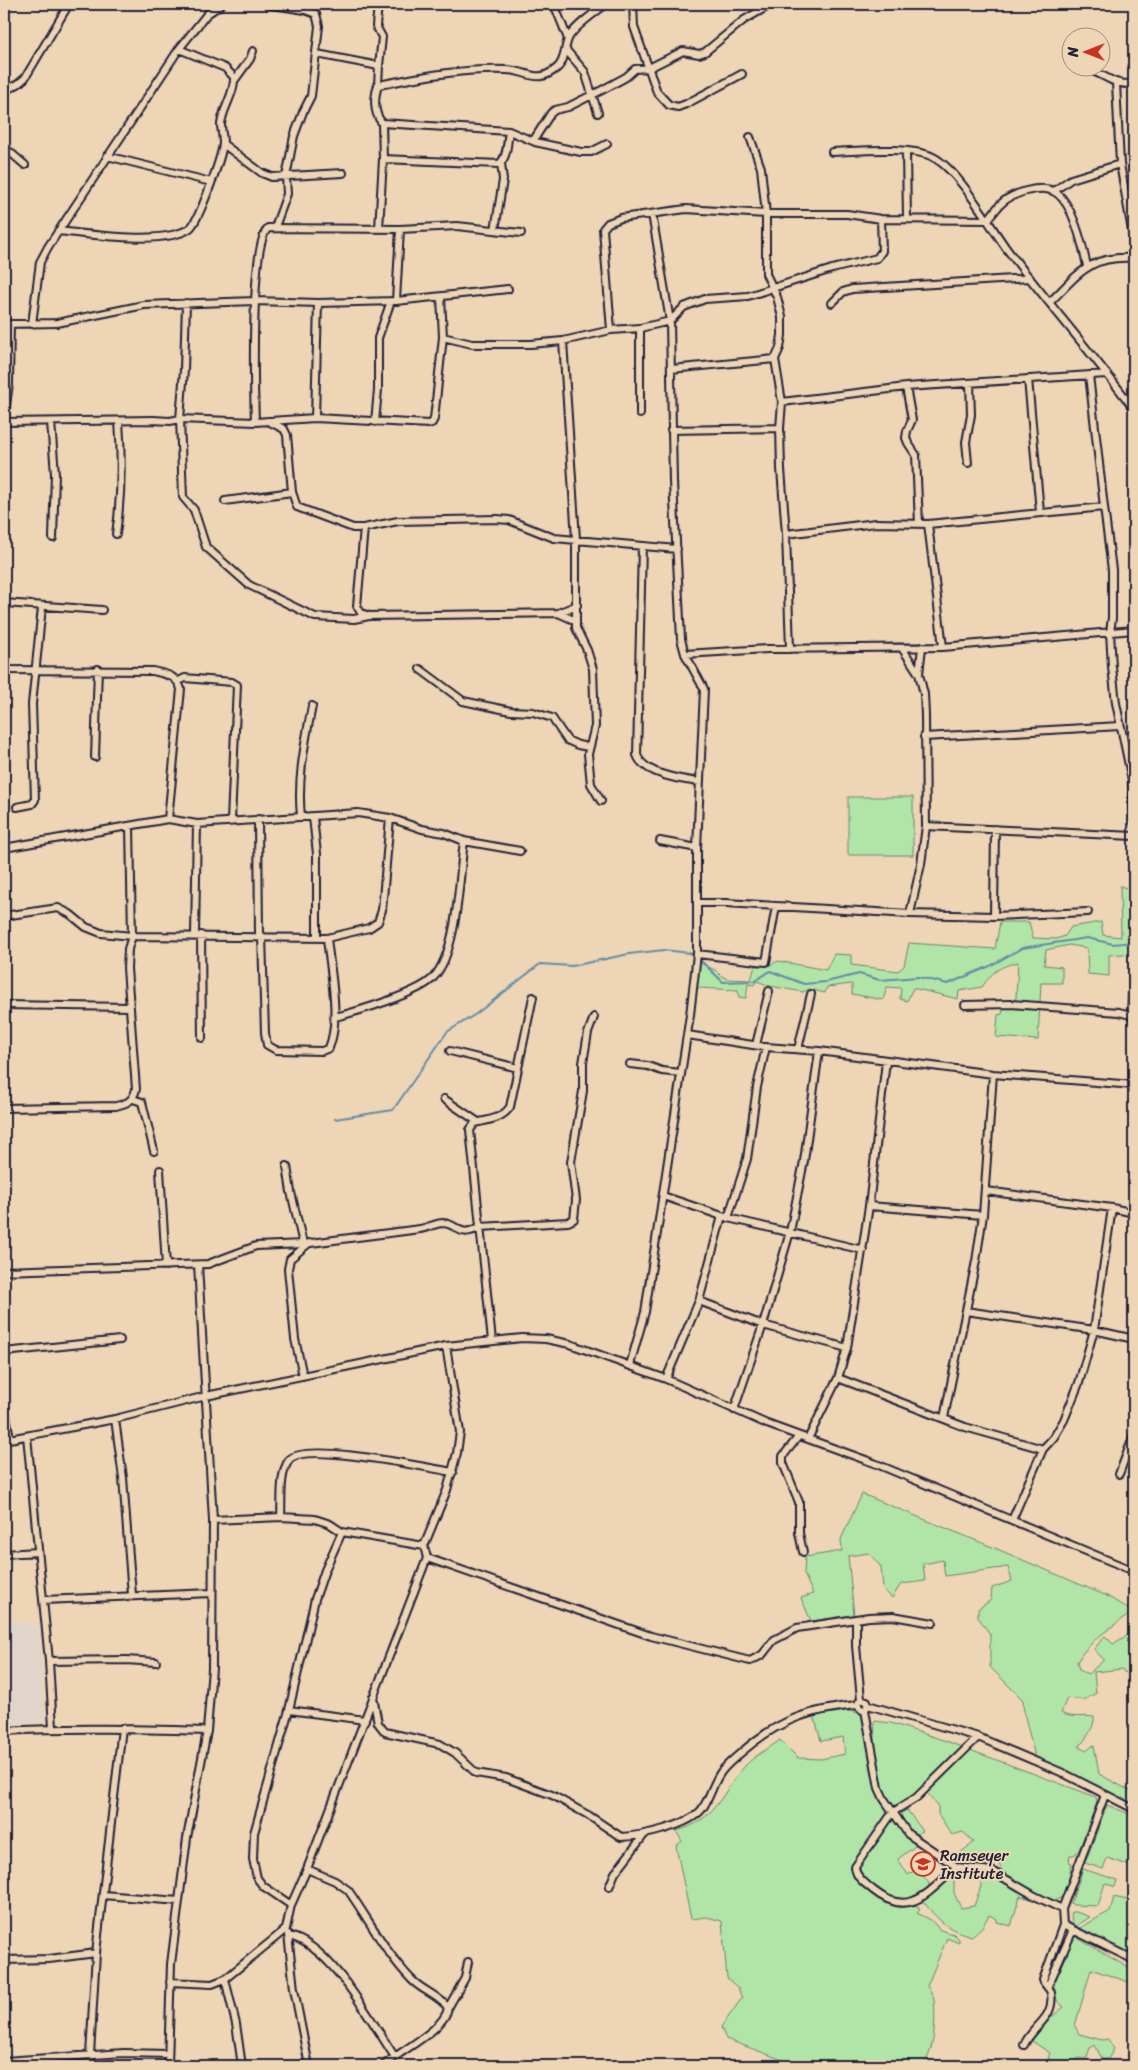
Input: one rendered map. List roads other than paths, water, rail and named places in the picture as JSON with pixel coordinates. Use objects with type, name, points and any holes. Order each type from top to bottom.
[{"type":"street","points":[[4,90],[18,84],[25,78],[69,4]]},
{"type":"street","points":[[32,324],[40,262],[58,231],[179,49],[207,14],[222,4]]},
{"type":"street","points":[[266,4],[306,7],[316,14],[318,20],[317,54],[312,96],[302,112],[294,136],[286,177],[287,194],[275,227]]},
{"type":"street","points":[[378,4],[376,26],[382,37],[375,108],[377,118],[382,123],[509,131],[532,141],[581,152],[591,152],[607,144]]},
{"type":"street","points":[[554,4],[568,39]]},
{"type":"street","points":[[378,85],[439,73],[504,70],[521,71],[538,78],[558,67],[566,50],[568,39],[575,30],[606,4]]},
{"type":"street","points":[[632,4],[634,27],[657,92],[669,105],[678,107],[742,74]]},
{"type":"street","points":[[532,141],[551,113],[592,95],[626,77],[635,69],[649,68],[683,52],[699,54],[705,52],[744,20],[772,4]]},
{"type":"street","points":[[58,231],[151,239],[185,230],[194,223],[211,182],[223,144],[221,124],[235,86],[234,77],[225,68],[179,49]]},
{"type":"street","points":[[566,50],[585,72],[598,113]]},
{"type":"street","points":[[234,81],[253,51]]},
{"type":"street","points":[[317,54],[379,66]]},
{"type":"street","points":[[1106,78],[1116,83],[1134,84]]},
{"type":"street","points":[[1116,83],[1120,164],[1134,242]]},
{"type":"street","points":[[379,229],[383,159],[382,123]]},
{"type":"street","points":[[494,230],[503,180],[501,163],[505,155],[509,131]]},
{"type":"street","points":[[750,137],[761,168],[766,214],[766,274],[777,297],[782,316],[780,348],[775,359],[782,402],[780,428],[781,469],[786,534],[790,649]]},
{"type":"street","points":[[223,144],[262,174],[286,177],[343,173]]},
{"type":"street","points":[[4,147],[25,165]]},
{"type":"street","points":[[832,152],[906,152],[928,155],[940,161],[948,168],[988,220],[1007,250],[1134,409]]},
{"type":"street","points":[[906,152],[907,218]]},
{"type":"street","points":[[107,156],[211,182]]},
{"type":"street","points":[[383,159],[496,165],[501,163]]},
{"type":"street","points":[[988,220],[1005,198],[1033,190],[1054,191],[1071,179],[1120,164]]},
{"type":"street","points":[[1054,191],[1064,201],[1071,216],[1082,242],[1087,266]]},
{"type":"street","points":[[611,330],[603,229],[608,223],[621,218],[686,209],[766,214],[847,214],[881,219],[988,220]]},
{"type":"street","points":[[630,1365],[645,1312],[687,1035],[697,954],[697,848],[704,689],[685,654],[681,639],[671,430],[672,369],[670,321],[652,214]]},
{"type":"street","points":[[443,337],[472,344],[531,344],[563,341],[611,330],[640,328],[670,321],[684,307],[705,299],[748,296],[832,269],[877,258],[882,251],[881,219]]},
{"type":"street","points":[[254,422],[255,301],[263,236],[268,228],[400,229],[457,226],[521,233]]},
{"type":"street","points":[[375,422],[378,390],[378,338],[394,301],[400,229]]},
{"type":"street","points":[[1050,302],[1087,266],[1111,258],[1134,258]]},
{"type":"street","points":[[832,303],[842,292],[852,289],[1030,278]]},
{"type":"street","points":[[441,297],[443,337],[432,423],[315,418],[254,422],[180,419],[170,421],[4,421],[9,383],[7,324],[57,322],[144,305],[255,301],[394,301],[508,289]]},
{"type":"street","points":[[315,418],[318,302]]},
{"type":"street","points":[[186,303],[180,419],[182,497],[194,510],[206,547],[249,585],[315,617],[354,619],[369,616],[558,613],[577,605]]},
{"type":"street","points":[[640,328],[640,414]]},
{"type":"street","points":[[563,341],[576,540],[576,621],[578,636],[587,650],[593,669],[595,726],[588,747],[591,784],[600,801]]},
{"type":"street","points":[[672,369],[775,359]]},
{"type":"street","points":[[782,402],[906,387],[1107,374]]},
{"type":"street","points":[[1089,375],[1112,570],[1110,632],[1113,676],[1120,726],[1132,780],[1134,823]]},
{"type":"street","points":[[1028,379],[1040,512]]},
{"type":"street","points":[[968,463],[966,442],[971,415],[970,383]]},
{"type":"street","points":[[906,387],[912,420],[906,438],[916,455],[920,524]]},
{"type":"street","points":[[266,420],[284,430],[287,435],[292,492],[297,507],[353,528],[364,528],[398,521],[497,519],[509,520],[554,538],[677,549]]},
{"type":"street","points":[[116,534],[120,508],[122,467],[119,421]]},
{"type":"street","points":[[51,422],[55,474],[53,538]]},
{"type":"street","points":[[671,430],[780,428]]},
{"type":"street","points":[[225,501],[292,492]]},
{"type":"street","points":[[786,534],[876,523],[928,524],[1104,507]]},
{"type":"street","points":[[928,524],[943,647]]},
{"type":"street","points":[[364,528],[357,606],[361,613],[369,616]]},
{"type":"street","points":[[642,546],[637,755],[642,763],[659,773],[700,782]]},
{"type":"street","points":[[4,603],[102,610]]},
{"type":"street","points":[[18,807],[32,804],[35,800],[32,704],[42,607]]},
{"type":"street","points":[[558,613],[576,621]]},
{"type":"street","points":[[685,654],[790,649],[943,647],[1134,630]]},
{"type":"street","points":[[919,674],[922,647]]},
{"type":"street","points":[[902,648],[919,674],[924,694],[926,826],[921,864],[910,914]]},
{"type":"street","points":[[420,669],[463,701],[511,711],[533,712],[552,718],[567,740],[588,747]]},
{"type":"street","points":[[4,670],[153,671],[171,676],[179,681],[181,689],[168,819]]},
{"type":"street","points":[[95,757],[98,670]]},
{"type":"street","points":[[179,681],[191,678],[232,682],[237,685],[231,821]]},
{"type":"street","points":[[300,816],[299,797],[302,756],[312,706]]},
{"type":"street","points":[[924,737],[1120,726]]},
{"type":"street","points":[[4,848],[168,819],[197,824],[358,813],[390,818],[422,829],[444,833],[464,841],[520,851]]},
{"type":"street","points":[[313,817],[317,854],[317,938]]},
{"type":"street","points":[[4,916],[58,908],[70,914],[86,927],[100,933],[132,936],[198,935],[327,938],[369,928],[378,922],[382,910],[390,818]]},
{"type":"street","points":[[258,819],[260,936],[265,1033],[267,1045],[276,1050],[322,1051],[329,1048],[333,1038],[334,1017],[327,938]]},
{"type":"street","points":[[197,824],[198,935],[202,1038]]},
{"type":"street","points":[[4,1108],[116,1106],[127,1104],[133,1099],[136,1089],[129,1007],[128,949],[132,936],[130,826]]},
{"type":"street","points":[[926,826],[1134,836]]},
{"type":"street","points":[[994,916],[995,829]]},
{"type":"street","points":[[334,1017],[354,1013],[411,992],[433,978],[449,946],[464,841]]},
{"type":"street","points":[[660,841],[697,848]]},
{"type":"street","points":[[698,903],[910,914],[994,916],[1088,912]]},
{"type":"street","points":[[697,954],[766,962],[776,906]]},
{"type":"street","points":[[965,1005],[1011,1004],[1119,1012],[1132,1016],[1134,962]]},
{"type":"street","points":[[756,1045],[769,992]]},
{"type":"street","points":[[798,1049],[811,994]]},
{"type":"street","points":[[492,1341],[470,1130],[478,1122],[506,1114],[510,1107],[533,997]]},
{"type":"street","points":[[4,1006],[129,1007]]},
{"type":"street","points":[[4,1271],[198,1265],[214,1262],[256,1246],[305,1244],[420,1229],[439,1223],[448,1224],[460,1232],[468,1232],[480,1227],[568,1222],[574,1219],[576,1200],[571,1162],[583,1091],[582,1063],[588,1033],[594,1017]]},
{"type":"street","points":[[687,1035],[766,1047],[819,1051],[993,1074],[1134,1085]]},
{"type":"street","points":[[666,1379],[699,1300],[725,1217],[747,1159],[757,1087],[766,1047]]},
{"type":"street","points":[[450,1051],[518,1068]]},
{"type":"street","points":[[734,1410],[763,1325],[790,1232],[804,1161],[819,1051]]},
{"type":"street","points":[[808,1440],[838,1378],[847,1348],[869,1206],[886,1061]]},
{"type":"street","points":[[630,1064],[648,1066],[662,1072],[681,1073]]},
{"type":"street","points":[[944,1418],[983,1216],[993,1074]]},
{"type":"street","points":[[133,1099],[142,1102],[154,1152]]},
{"type":"street","points":[[444,1099],[478,1122]]},
{"type":"street","points":[[287,1166],[291,1192],[305,1244]]},
{"type":"street","points":[[160,1170],[166,1266]]},
{"type":"street","points":[[986,1191],[1112,1208],[1134,1213]]},
{"type":"street","points":[[662,1196],[725,1217],[863,1250]]},
{"type":"street","points":[[869,1206],[983,1216]]},
{"type":"street","points":[[1012,1520],[1043,1449],[1054,1437],[1064,1420],[1079,1383],[1094,1330],[1112,1208]]},
{"type":"street","points":[[303,1376],[295,1339],[288,1270],[290,1259],[305,1244]]},
{"type":"street","points":[[168,2066],[170,1982],[187,1838],[207,1732],[212,1668],[213,1520],[198,1265]]},
{"type":"street","points":[[699,1300],[763,1325],[847,1348]]},
{"type":"street","points":[[966,1311],[1094,1330],[1134,1339]]},
{"type":"street","points":[[4,1402],[7,1440],[116,1419],[206,1396],[446,1346],[522,1338],[546,1339],[570,1344],[666,1379],[734,1410],[808,1440],[874,1462],[1134,1571]]},
{"type":"street","points":[[4,1352],[120,1340]]},
{"type":"street","points":[[309,2066],[294,1990],[286,1929],[291,1905],[307,1869],[427,1558],[424,1546],[447,1490],[452,1472],[460,1432],[446,1346]]},
{"type":"street","points":[[838,1378],[991,1436],[1043,1449]]},
{"type":"street","points":[[116,1419],[123,1478],[132,1595]]},
{"type":"street","points":[[1120,1474],[1134,1435]]},
{"type":"street","points":[[27,1436],[53,1728]]},
{"type":"street","points":[[799,1436],[783,1456],[783,1463],[799,1502],[799,1533],[803,1552]]},
{"type":"street","points":[[281,1517],[284,1472],[290,1459],[298,1454],[319,1453],[375,1458],[452,1472]]},
{"type":"street","points":[[213,1520],[281,1517],[315,1519],[330,1524],[342,1532],[424,1546]]},
{"type":"street","points":[[291,1905],[263,1886],[257,1878],[253,1859],[254,1832],[289,1710],[315,1600],[325,1570],[342,1532]]},
{"type":"street","points":[[4,1554],[38,1552]]},
{"type":"street","points":[[427,1558],[651,1636],[708,1652],[750,1661],[762,1655],[774,1640],[796,1628],[856,1619],[893,1616],[933,1623]]},
{"type":"street","points":[[43,1600],[212,1593]]},
{"type":"street","points":[[856,1619],[859,1702]]},
{"type":"street","points":[[48,1661],[126,1660],[156,1662]]},
{"type":"street","points":[[373,1696],[378,1723],[381,1729],[388,1734],[440,1744],[455,1753],[476,1773],[506,1778],[552,1795],[588,1815],[621,1837],[644,1835],[686,1821],[701,1810],[721,1771],[766,1732],[793,1718],[867,1701],[879,1788],[908,1834],[957,1867],[992,1871],[1062,1909]]},
{"type":"street","points":[[867,1707],[978,1736],[1063,1773],[1134,1809]]},
{"type":"street","points":[[289,1710],[364,1720]]},
{"type":"street","points":[[4,1731],[53,1728],[122,1728],[207,1732]]},
{"type":"street","points":[[90,2055],[96,1953],[122,1728]]},
{"type":"street","points":[[957,1867],[916,1900],[907,1904],[889,1901],[856,1875],[856,1864],[893,1812],[916,1798],[978,1736]]},
{"type":"street","points":[[1024,2045],[1049,2014],[1051,1992],[1042,1980],[1064,1925],[1062,1909],[1105,1795]]},
{"type":"street","points":[[609,1887],[615,1873],[644,1835]]},
{"type":"street","points":[[307,1869],[335,1881],[348,1890],[400,1967],[413,1982],[444,2003],[448,2008]]},
{"type":"street","points":[[103,1895],[180,1901]]},
{"type":"street","points":[[1064,1925],[1134,1960]]},
{"type":"street","points":[[170,1982],[212,1984],[225,1979],[286,1929]]},
{"type":"street","points":[[1048,1986],[1073,1930]]},
{"type":"street","points":[[288,1936],[308,1943],[326,1957],[396,2057]]},
{"type":"street","points":[[4,1960],[49,1959],[96,1953]]},
{"type":"street","points":[[1052,1953],[1061,1956]]},
{"type":"street","points":[[383,2066],[442,2023],[465,1978],[468,1962]]},
{"type":"street","points":[[225,1979],[236,2024],[242,2066]]},
{"type":"street","points":[[4,2061],[22,2063],[124,2053],[168,2054]]},
{"type":"waterway","points":[[699,959],[723,982],[755,981],[770,971],[804,984],[826,982],[859,974],[880,980],[918,977],[948,984],[990,966],[1022,948],[1087,938],[1113,944],[1134,942]]},
{"type":"waterway","points":[[335,1119],[393,1110],[447,1032],[476,1014],[540,964],[572,966],[629,954],[664,950],[690,953],[695,956]]},
{"type":"place","name":"Ramseyer Institute","points":[[923,1864]]}]
